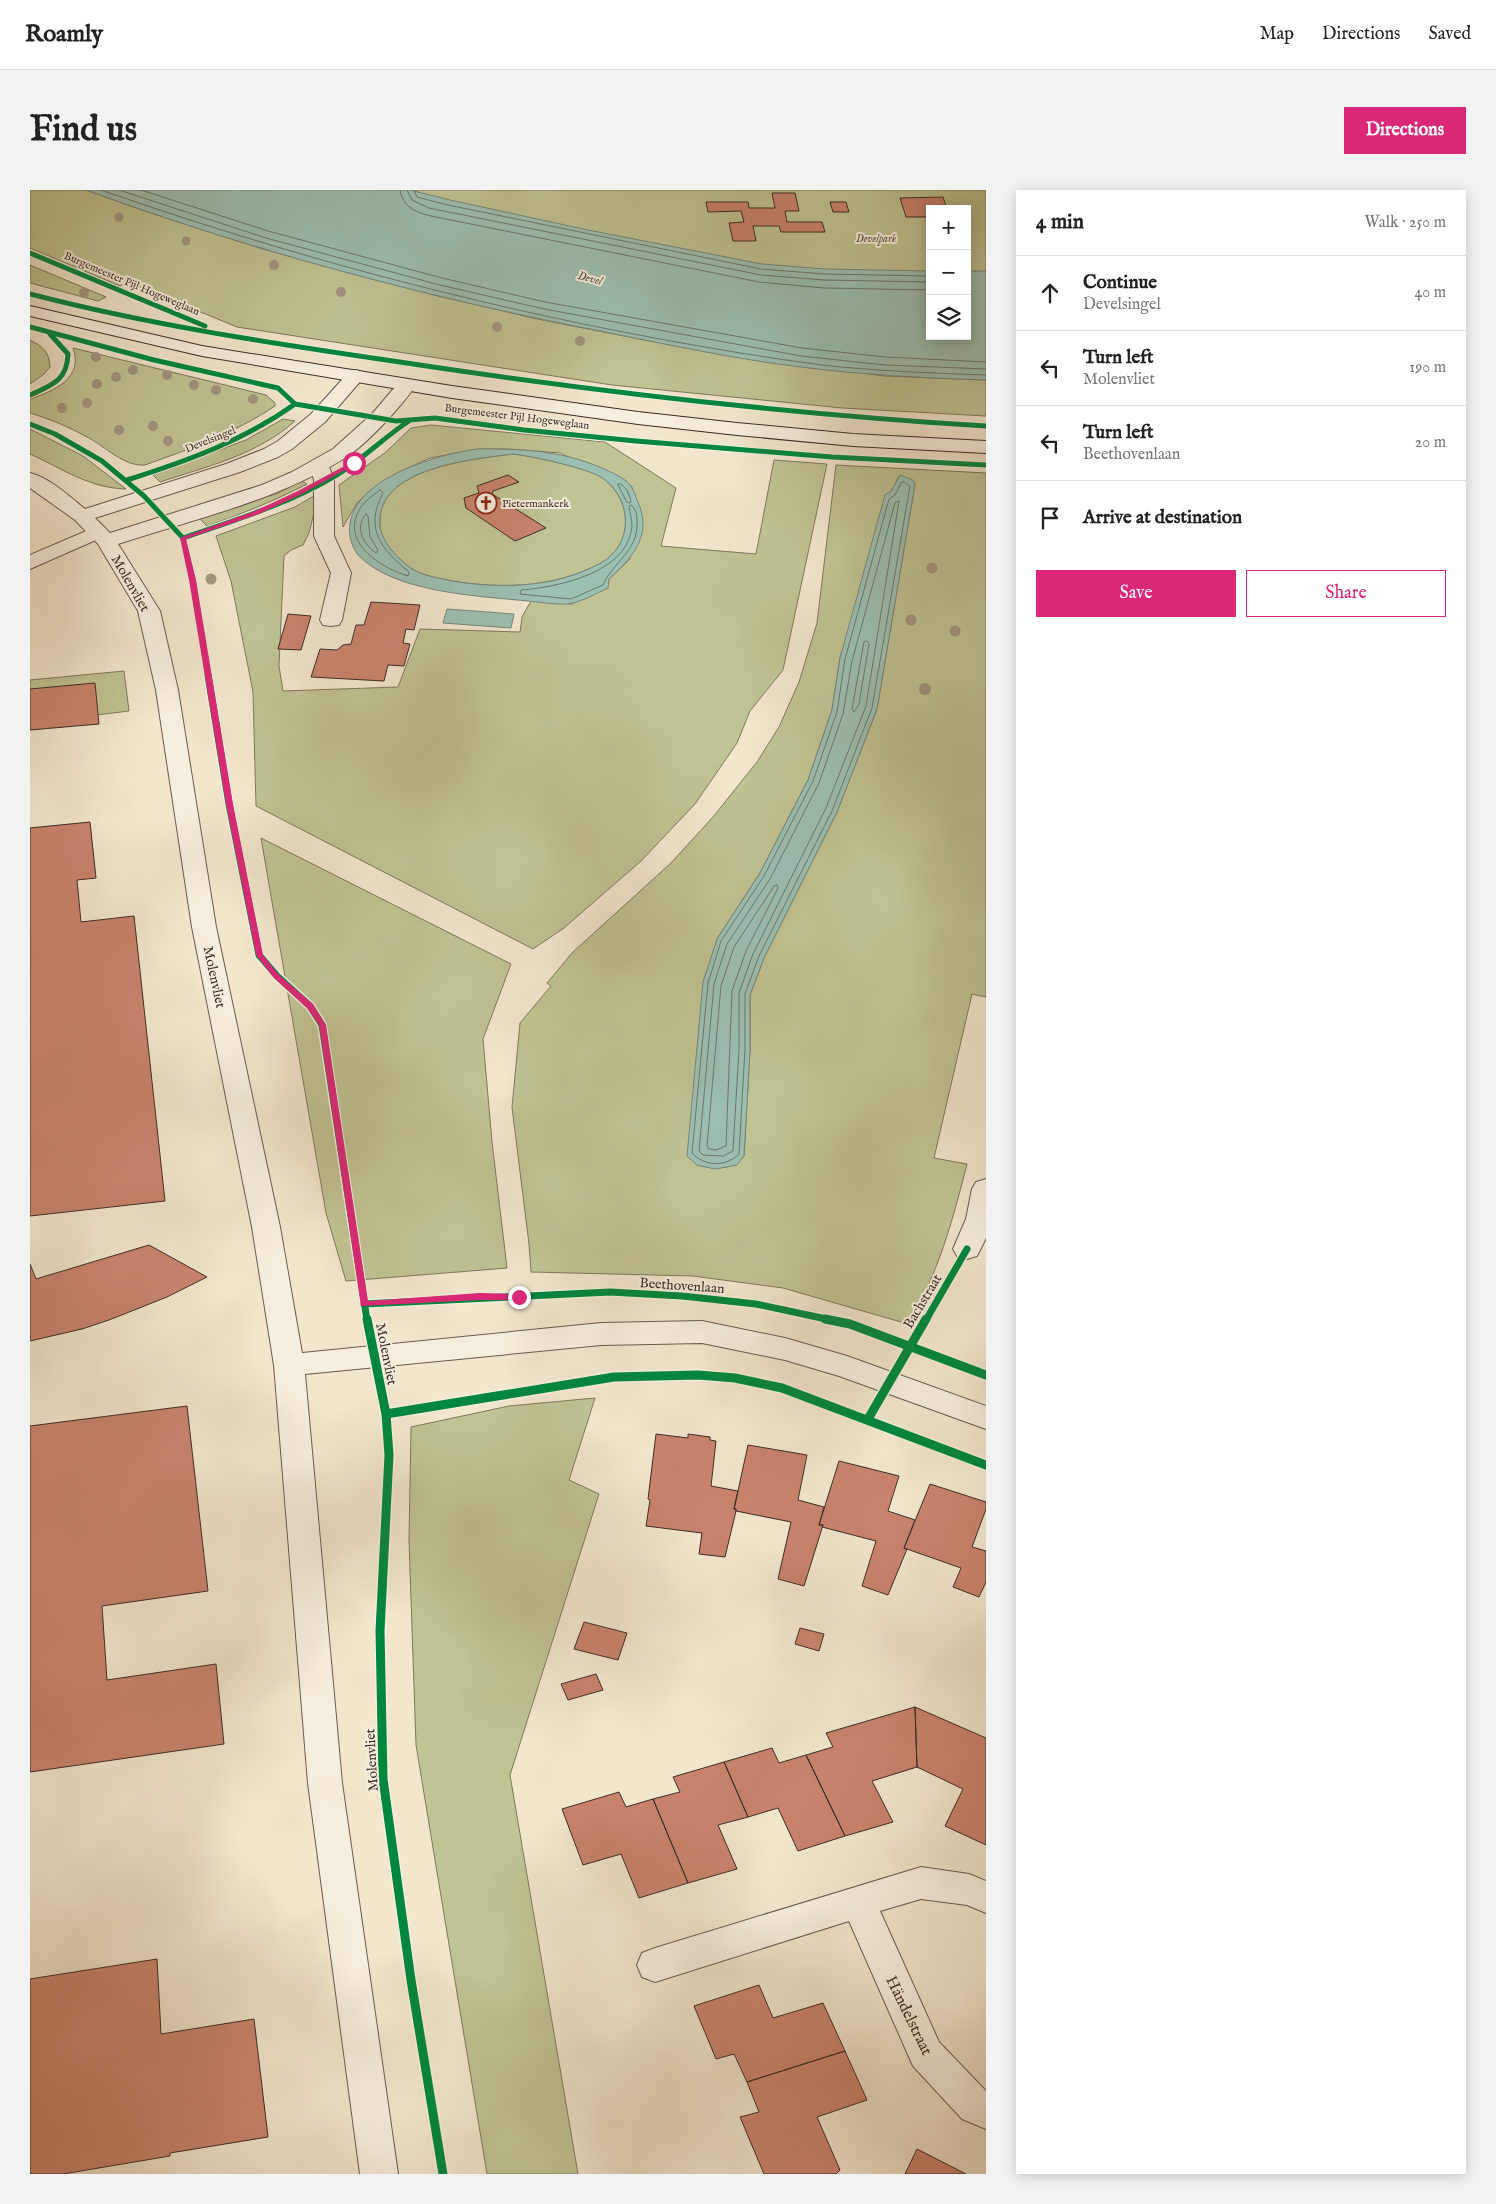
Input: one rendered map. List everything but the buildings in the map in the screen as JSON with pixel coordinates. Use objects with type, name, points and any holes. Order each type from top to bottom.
[{"type":"street","name":"Burgemeester Pijl Hogeweglaan","points":[[30,311],[202,351],[407,385],[638,418],[853,440],[986,447]]},
{"type":"street","points":[[30,479],[57,496],[82,516],[233,468],[270,453],[285,445],[318,418],[356,376]]},
{"type":"street","points":[[30,563],[102,536],[269,489],[320,465],[340,453],[379,418],[407,385]]},
{"type":"street","points":[[320,465],[324,480],[324,536],[341,573],[331,620]]},
{"type":"street","name":"Molenvliet","points":[[82,516],[102,536],[149,611],[167,690],[204,927],[264,1217],[289,1365],[325,1783],[379,2174]]},
{"type":"street","points":[[968,1249],[980,1219],[986,1189]]},
{"type":"street","points":[[289,1365],[600,1334],[702,1332],[785,1349],[847,1367],[986,1418]]},
{"type":"street","points":[[655,1965],[921,1883],[969,1890],[986,1897]]},
{"type":"street","name":"Händelstraat","points":[[858,1902],[926,2054],[975,2106],[986,2111]]},
{"type":"green space","points":[[30,190],[86,190],[263,249],[438,296],[542,320],[650,341],[884,376],[986,380],[986,416],[842,408],[612,385],[237,327],[128,282],[120,286],[30,248]]},
{"type":"green space","name":"Develpark","points":[[369,190],[986,190],[986,284],[971,285],[971,205],[926,205],[926,286],[797,283]]},
{"type":"green space","points":[[30,265],[106,297],[98,301],[30,283]]},
{"type":"green space","points":[[30,340],[47,353],[50,367],[30,384]]},
{"type":"green space","points":[[73,348],[266,395],[275,403],[275,406],[244,425],[196,446],[145,465],[130,463],[73,430],[30,413],[30,399],[57,387],[71,375],[75,358]]},
{"type":"green space","points":[[283,419],[295,421],[265,443],[248,451],[214,465],[160,482],[153,475],[246,440]]},
{"type":"green space","points":[[431,425],[605,442],[676,488],[661,546],[756,554],[774,460],[827,464],[783,670],[750,711],[737,743],[695,804],[641,861],[564,928],[533,949],[256,806],[253,692],[231,581],[216,536],[295,507],[319,493],[309,533],[303,545],[291,550],[284,556],[279,666],[283,691],[398,687],[420,629],[520,632],[522,617],[531,601],[572,604],[609,579],[630,559],[632,487],[560,453],[509,449],[478,449],[430,458],[397,473],[368,492],[357,503],[343,527],[339,485],[386,452],[411,428]]},
{"type":"green space","points":[[30,429],[83,456],[126,489],[113,488],[88,481],[30,454]]},
{"type":"green space","points":[[513,454],[572,466],[601,477],[612,486],[624,509],[626,522],[624,534],[611,556],[582,572],[564,578],[527,584],[489,585],[452,581],[421,573],[412,569],[391,550],[383,538],[380,525],[383,506],[393,491],[409,479],[430,470],[475,459]]},
{"type":"green space","points":[[836,465],[986,473],[986,997],[972,994],[934,1158],[967,1164],[944,1246],[928,1286],[908,1324],[783,1288],[693,1276],[531,1272],[512,1107],[520,1023],[551,986],[547,983],[573,952],[671,863],[713,817],[757,762],[779,727],[799,682],[817,623]],"holes":[[[899,476],[915,484],[877,709],[837,812],[764,958],[750,995],[750,1050],[744,1156],[734,1164],[722,1168],[697,1165],[717,939],[760,873],[808,780],[832,710],[840,658],[891,492]]]},
{"type":"green space","points":[[302,481],[307,484],[258,507],[207,526],[198,517],[276,494]]},
{"type":"green space","points":[[124,671],[129,711],[30,723],[30,680]]},
{"type":"green space","points":[[261,838],[511,964],[483,1039],[492,1142],[507,1268],[346,1281],[326,1213]]},
{"type":"green space","points":[[595,1398],[569,1480],[599,1494],[510,1775],[578,2174],[487,2174],[416,1745],[409,1540],[411,1427],[509,1406]]},
{"type":"water","name":"Devel","points":[[86,190],[410,190],[588,230],[762,264],[825,269],[926,271],[926,340],[971,340],[971,271],[986,271],[986,380],[870,374],[776,364],[539,319],[343,272],[150,213]]},
{"type":"water","points":[[478,449],[511,449],[556,454],[602,468],[625,480],[632,488],[640,507],[643,529],[641,539],[631,556],[609,579],[608,588],[582,600],[563,604],[462,594],[415,585],[393,578],[374,568],[358,555],[349,531],[350,523],[356,507],[367,493],[383,481],[422,462]],"holes":[[[513,454],[584,470],[601,477],[612,486],[624,509],[626,521],[624,534],[611,556],[582,572],[546,582],[508,585],[471,584],[431,576],[412,569],[391,550],[383,538],[380,525],[383,506],[393,491],[409,479],[430,470],[475,459]]]},
{"type":"water","points":[[900,475],[913,480],[915,484],[877,709],[837,812],[764,958],[750,995],[750,1050],[744,1156],[737,1165],[715,1169],[697,1165],[687,1156],[703,982],[717,939],[760,873],[808,780],[832,710],[840,658],[885,495],[891,491]]},
{"type":"water","points":[[447,609],[514,614],[511,628],[443,623]]},
{"type":"cycle path","points":[[30,253],[205,326]]},
{"type":"cycle path","points":[[30,294],[71,305],[196,330],[519,380],[752,408],[986,426]]},
{"type":"cycle path","points":[[30,327],[154,360],[278,388],[295,404],[396,421],[435,418],[524,430],[636,441],[832,457],[986,465]]},
{"type":"cycle path","points":[[30,395],[52,385],[66,371],[68,354],[50,334]]},
{"type":"cycle path","name":"Develsingel","points":[[127,480],[214,450],[255,430],[295,404]]},
{"type":"cycle path","points":[[183,538],[272,506],[315,487],[355,463],[409,421]]},
{"type":"cycle path","points":[[30,424],[55,434],[102,461],[144,496],[183,538],[193,580],[229,804],[259,955],[277,976],[310,1006],[322,1025],[364,1304],[386,1414],[389,1455],[380,1631],[383,1779],[411,1980],[443,2174]]},
{"type":"cycle path","name":"Bachstraat","points":[[868,1419],[967,1249]]},
{"type":"cycle path","name":"Beethovenlaan","points":[[364,1304],[610,1292],[682,1296],[756,1304],[850,1324],[986,1375]]},
{"type":"cycle path","points":[[386,1414],[614,1377],[698,1375],[735,1378],[782,1388],[986,1465]]},
{"type":"place","name":"Pietermankerk","points":[[486,503]]},
{"type":"route","points":[[354,463],[300,493],[257,512],[183,538],[209,678],[229,804],[259,955],[277,976],[310,1006],[322,1025],[364,1304],[480,1296],[519,1297]]}]
